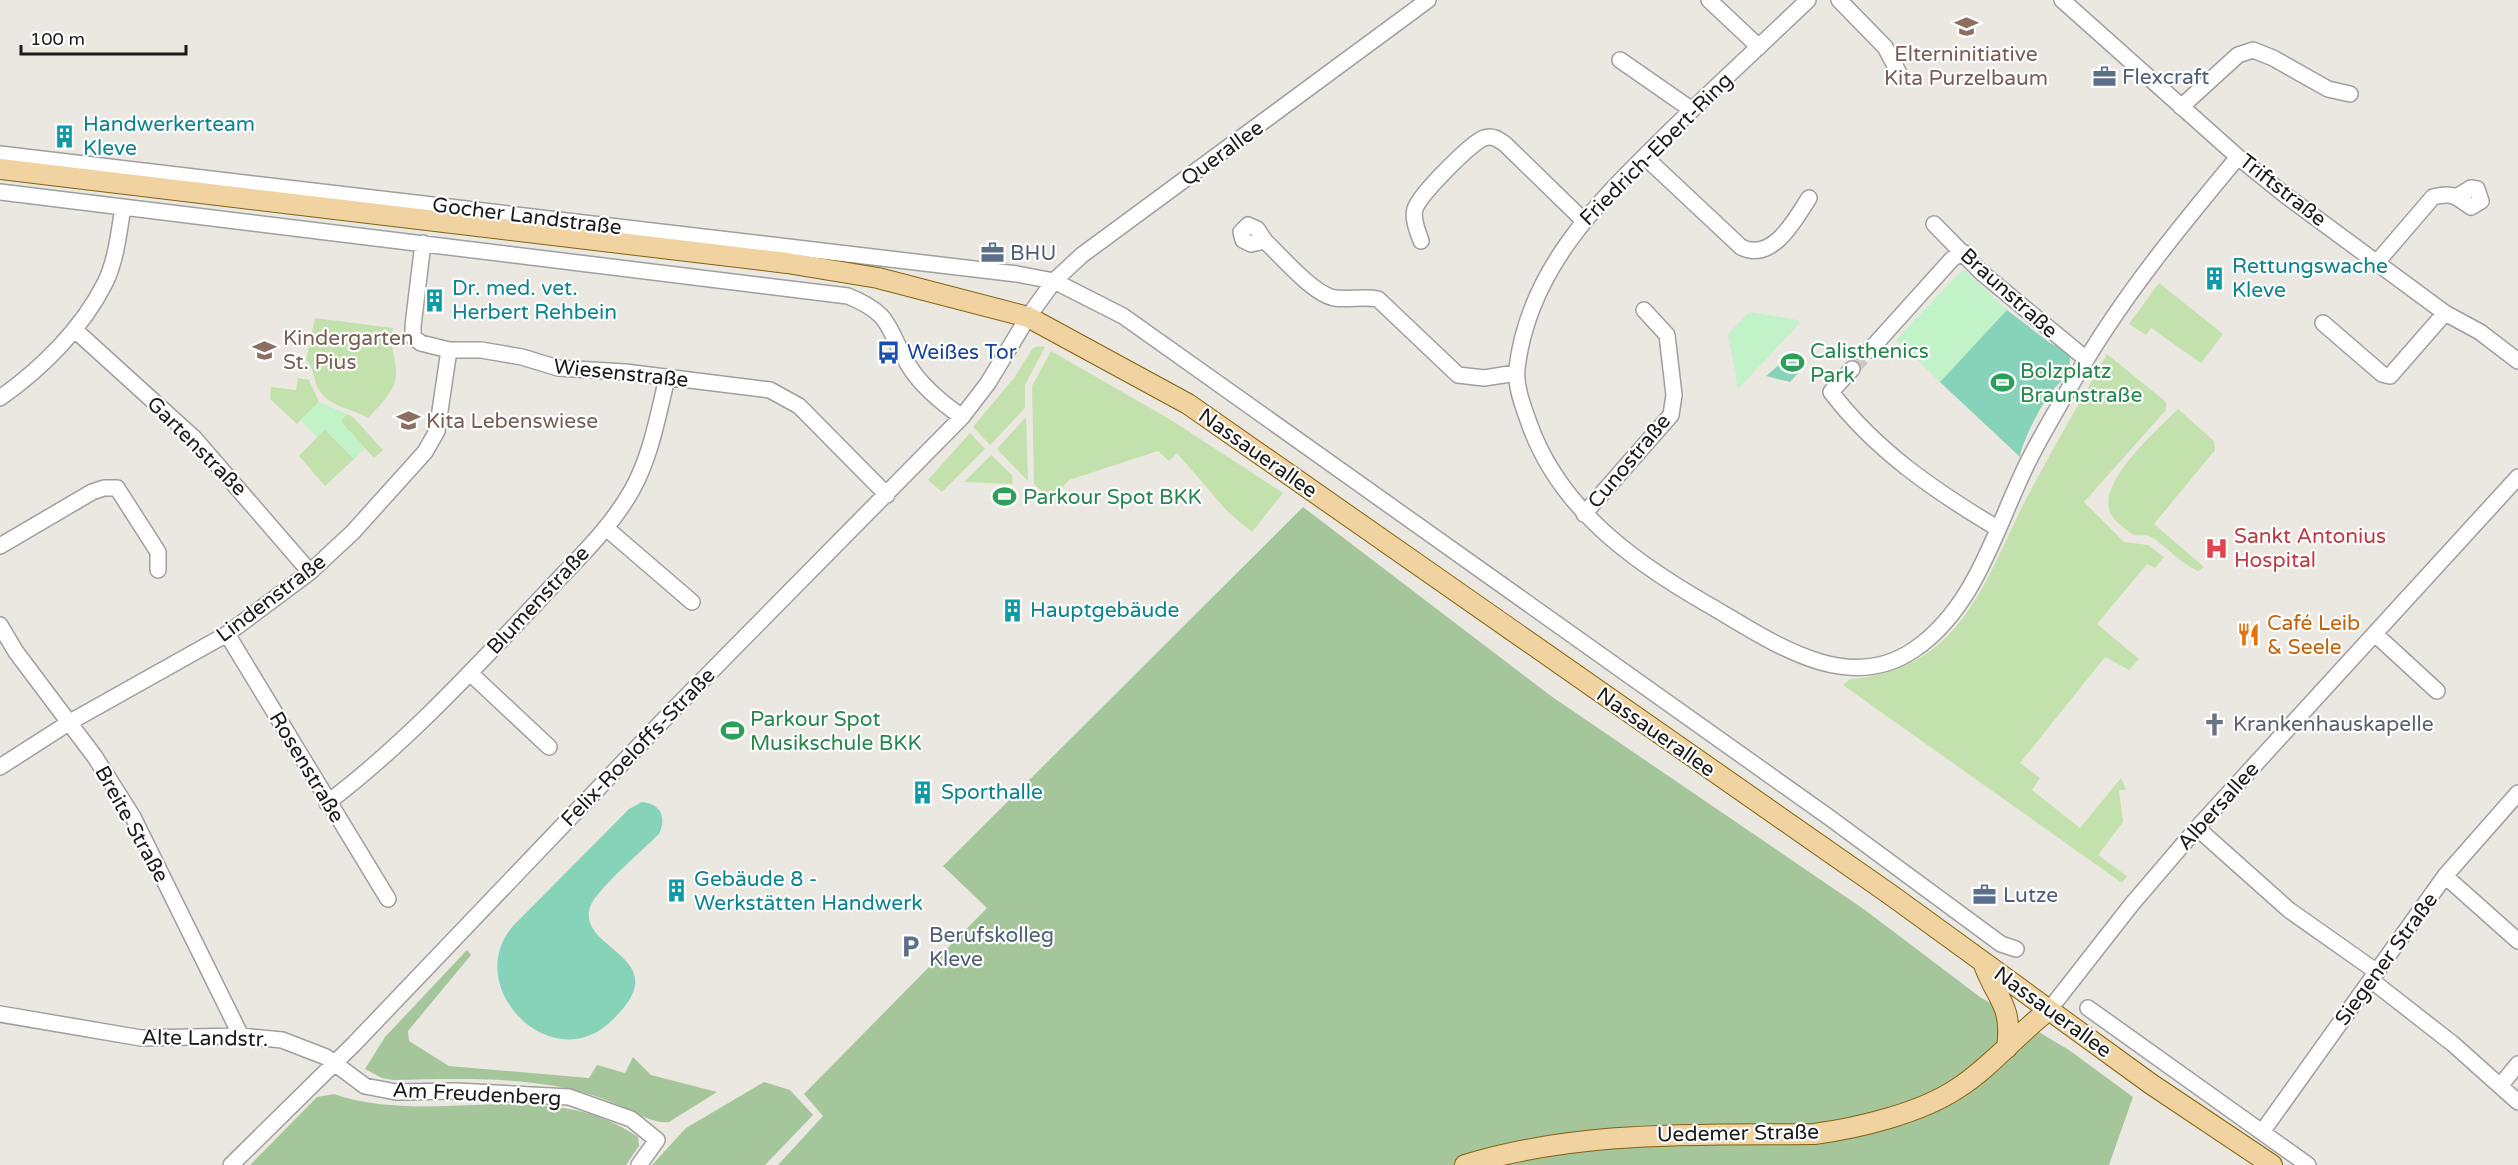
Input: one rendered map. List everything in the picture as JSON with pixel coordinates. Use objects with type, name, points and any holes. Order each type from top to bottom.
[{"type":"main road","name":"Gocher Landstraße","points":[[0,169],[787,263],[878,278],[945,293],[1028,317]]},
{"type":"main road","name":"Nassauerallee","points":[[1028,317],[1188,404],[2272,1165]]},
{"type":"main road","points":[[1983,962],[1991,986],[2007,1010],[2009,1025],[2007,1048]]},
{"type":"main road","name":"Uedemer Straße","points":[[1465,1165],[1498,1155],[1564,1141],[1653,1134],[1814,1134],[1840,1131],[1894,1116],[1947,1095],[2007,1048],[2049,1010]]},
{"type":"street","name":"Querallee","points":[[1028,317],[1059,276],[1082,255],[1428,0]]},
{"type":"street","points":[[1708,0],[1759,47]]},
{"type":"street","name":"Friedrich-Ebert-Ring","points":[[1808,0],[1692,110],[1583,220],[1552,267],[1534,305],[1522,341],[1516,374],[1522,402],[1534,437],[1550,468],[1584,514],[1622,549],[1682,591],[1783,649],[1812,660],[1863,666],[1892,660],[1913,651],[1941,628],[1962,601],[2028,461],[2086,359],[2168,244],[2238,157]]},
{"type":"street","points":[[1839,0],[1884,47],[1901,78]]},
{"type":"street","name":"Triftstraße","points":[[2062,0],[2238,157],[2285,195],[2378,261],[2445,313],[2480,332],[2518,361]]},
{"type":"street","points":[[2181,107],[2238,55],[2253,50],[2273,58],[2328,88],[2350,94]]},
{"type":"street","points":[[1620,60],[1692,110]]},
{"type":"street","points":[[1421,241],[1415,224],[1415,209],[1458,160],[1485,137],[1495,137],[1505,144],[1583,220]]},
{"type":"street","name":"Gocher Landstraße","points":[[0,154],[1017,274],[1059,276]]},
{"type":"street","points":[[1645,157],[1741,247],[1751,252],[1765,249],[1782,237],[1809,198]]},
{"type":"street","name":"Gocher Landstraße","points":[[0,192],[848,296],[880,313],[910,367],[931,393],[962,417]]},
{"type":"street","points":[[2378,261],[2433,197],[2445,194],[2458,196]]},
{"type":"street","points":[[0,398],[20,383],[75,330],[106,282],[123,207]]},
{"type":"street","name":"Braunstraße","points":[[1934,224],[1994,283],[2086,359]]},
{"type":"street","points":[[1265,241],[1322,292],[1334,298],[1365,296],[1378,299],[1458,375],[1484,378],[1516,374]]},
{"type":"street","name":"Wiesenstraße","points":[[423,243],[413,337],[421,343],[449,350],[481,350],[576,371],[625,372],[770,390],[799,406],[887,495]]},
{"type":"street","points":[[1870,350],[1952,259],[1963,252]]},
{"type":"street","name":"Nassauerallee","points":[[1059,276],[1123,316],[1830,818],[2001,944],[2016,949]]},
{"type":"street","name":"Cunostraße","points":[[1584,514],[1664,426],[1671,415],[1674,395],[1668,335],[1644,310]]},
{"type":"street","points":[[2323,323],[2382,374],[2390,376],[2445,313]]},
{"type":"street","name":"Felix-Roeloffs-Straße","points":[[231,1165],[335,1063],[675,708],[962,417],[988,383],[1028,317]]},
{"type":"street","name":"Gartenstraße","points":[[75,330],[194,438],[310,572]]},
{"type":"street","name":"Lindenstraße","points":[[0,767],[70,722],[227,634],[310,572],[353,532],[425,452],[437,431],[449,350]]},
{"type":"street","points":[[1852,369],[1832,392],[1874,442],[1910,470],[1997,528]]},
{"type":"street","name":"Blumenstraße","points":[[327,803],[352,784],[470,673],[606,528],[633,489],[645,462],[667,378]]},
{"type":"street","name":"Albersallee","points":[[2049,1010],[2132,904],[2198,828],[2518,477]]},
{"type":"street","points":[[0,546],[92,492],[104,488],[117,488],[158,552],[158,570]]},
{"type":"street","name":"Blumenstraße","points":[[606,528],[692,602]]},
{"type":"street","name":"Breite Straße","points":[[0,625],[16,652],[70,722],[133,817],[241,1036]]},
{"type":"street","name":"Rosenstraße","points":[[227,634],[327,803],[388,899]]},
{"type":"street","points":[[2375,634],[2437,691]]},
{"type":"street","name":"Blumenstraße","points":[[470,673],[549,747]]},
{"type":"street","name":"Siegener Straße","points":[[2262,1132],[2445,876],[2518,793]]},
{"type":"street","points":[[2198,828],[2289,910],[2373,976],[2518,1102]]},
{"type":"street","points":[[2445,876],[2518,941]]},
{"type":"street","name":"Nassauerallee","points":[[2088,1008],[2308,1165]]},
{"type":"street","name":"Alte Landstr.","points":[[0,1014],[141,1038],[241,1036],[292,1042],[335,1063]]},
{"type":"street","name":"Am Freudenberg","points":[[335,1063],[365,1086],[396,1092],[456,1091],[569,1097],[631,1119],[657,1140],[639,1165]]},
{"type":"street","points":[[2500,1086],[2518,1065]]},
{"type":"green space","points":[[1963,269],[2007,310],[1940,382],[1896,340]]},
{"type":"green space","points":[[2159,283],[2223,334],[2201,363],[2151,328],[2146,335],[2129,324]]},
{"type":"green space","name":"Bolzplatz Braunstraße","points":[[2007,310],[2050,343],[2065,350],[2070,358],[2065,376],[2049,395],[2033,422],[2020,457],[1940,382]]},
{"type":"green space","points":[[1749,312],[1798,320],[1800,323],[1738,389],[1728,334]]},
{"type":"green space","points":[[315,318],[393,328],[392,344],[396,377],[387,396],[368,418],[335,404],[323,396],[319,390],[311,367],[306,360]]},
{"type":"green space","points":[[1045,347],[1025,385],[1025,408],[990,445],[973,427],[1014,378],[1033,348]]},
{"type":"green space","points":[[1051,351],[1171,420],[1283,493],[1252,532],[1228,512],[1177,453],[1169,461],[1158,451],[1069,480],[1051,500],[1034,484],[1032,386]]},
{"type":"green space","name":"Calisthenics Park","points":[[1795,351],[1803,356],[1802,369],[1790,382],[1766,376]]},
{"type":"green space","points":[[2107,354],[2166,402],[2166,410],[2084,502],[2124,542],[2148,545],[2164,557],[2155,568],[2147,564],[2097,624],[2139,659],[2129,670],[2105,657],[2020,763],[2040,778],[2032,790],[2080,828],[2121,778],[2126,790],[2119,790],[2123,822],[2098,855],[2127,876],[2122,883],[1843,685],[1850,679],[1886,672],[1915,661],[1939,644],[1959,623],[1991,572],[2040,473]]},
{"type":"green space","points":[[298,378],[309,380],[319,402],[297,424],[270,399],[271,387],[296,390]]},
{"type":"green space","points":[[319,402],[347,414],[341,420],[343,424],[365,448],[354,459],[325,430],[317,437],[300,420]]},
{"type":"green space","points":[[2178,409],[2214,441],[2215,450],[2154,524],[2204,567],[2198,571],[2153,538],[2130,533],[2116,521],[2109,508],[2110,494],[2128,462]]},
{"type":"green space","points":[[347,414],[353,417],[383,450],[374,458],[343,424],[341,420]]},
{"type":"green space","points":[[1026,417],[1028,481],[997,449]]},
{"type":"green space","points":[[325,429],[354,459],[325,486],[299,456]]},
{"type":"green space","points":[[970,433],[985,449],[942,492],[928,480]]},
{"type":"green space","points":[[991,455],[1012,475],[1013,484],[964,482]]},
{"type":"green space","points":[[1303,507],[1551,696],[1865,910],[1980,997],[2069,1050],[2133,1097],[2109,1165],[778,1165],[823,1116],[804,1094],[987,908],[943,866]]},
{"type":"green space","points":[[642,802],[654,805],[661,812],[662,822],[659,834],[611,880],[590,907],[590,922],[597,935],[632,969],[635,983],[629,1001],[609,1023],[586,1037],[562,1039],[539,1032],[519,1017],[505,997],[498,974],[500,950],[513,926],[629,809]]},
{"type":"green space","points":[[467,950],[471,955],[408,1031],[409,1041],[449,1066],[589,1078],[597,1065],[625,1073],[633,1057],[651,1075],[717,1092],[669,1122],[662,1122],[601,1098],[550,1085],[498,1080],[393,1080],[382,1078],[365,1069],[385,1037]]},
{"type":"green space","points":[[764,1082],[790,1090],[813,1115],[765,1165],[652,1165],[686,1128]]},
{"type":"green space","points":[[334,1094],[372,1103],[410,1106],[528,1105],[566,1108],[603,1118],[638,1137],[639,1146],[626,1165],[250,1165],[317,1097]]},
{"type":"tunnel","points":[[1852,369],[1870,350]]},
{"type":"place","name":"Elterninitiative Kita Purzelbaum","points":[[1966,26]]},
{"type":"place","name":"Flexcraft","points":[[2104,77]]},
{"type":"place","name":"Handwerkerteam Kleve","points":[[65,136]]},
{"type":"place","name":"BHU","points":[[992,253]]},
{"type":"place","name":"Rettungswache Kleve","points":[[2214,278]]},
{"type":"place","name":"Dr. med. vet. Herbert Rehbein","points":[[434,300]]},
{"type":"place","name":"Kindergarten St. Pius","points":[[265,350]]},
{"type":"place","name":"Weißes Tor","points":[[889,352]]},
{"type":"place","name":"Calisthenics Park","points":[[1792,363]]},
{"type":"place","name":"Bolzplatz Braunstraße","points":[[2002,383]]},
{"type":"place","name":"Kita Lebenswiese","points":[[408,421]]},
{"type":"place","name":"Parkour Spot BKK","points":[[1005,497]]},
{"type":"place","name":"Sankt Antonius Hospital","points":[[2216,548]]},
{"type":"place","name":"Hauptgebäude","points":[[1012,610]]},
{"type":"place","name":"Café Leib & Seele","points":[[2249,635]]},
{"type":"place","name":"Krankenhauskapelle","points":[[2215,724]]},
{"type":"place","name":"Parkour Spot Musikschule BKK","points":[[732,731]]},
{"type":"place","name":"Sporthalle","points":[[923,792]]},
{"type":"place","name":"Gebäude 8 - Werkstätten Handwerk","points":[[676,891]]},
{"type":"place","name":"Lutze","points":[[1985,895]]},
{"type":"place","name":"Berufskolleg Kleve","points":[[911,947]]}]
